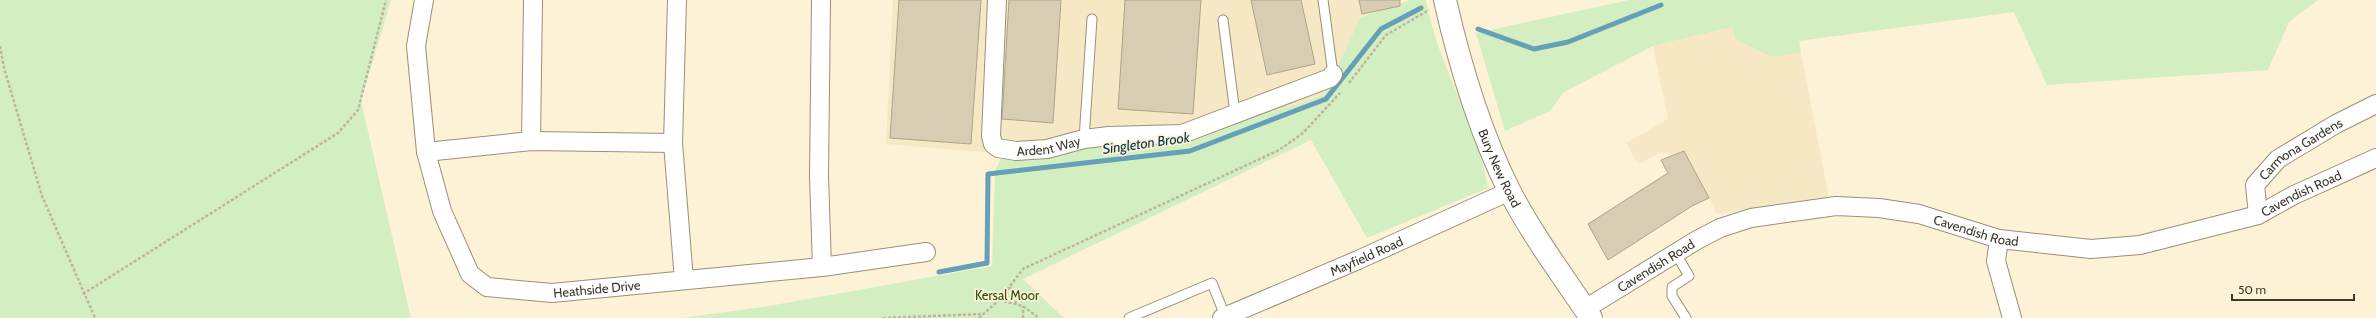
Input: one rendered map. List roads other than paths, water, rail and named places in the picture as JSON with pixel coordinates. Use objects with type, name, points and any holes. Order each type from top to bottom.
[{"type":"highway","name":"Bury New Road","points":[[1445,0],[1472,100],[1510,191],[1552,261],[1588,313]]},
{"type":"street","name":"Heathside Drive","points":[[424,0],[416,46],[426,152],[442,211],[470,274],[487,287],[552,293],[822,267],[926,252]]},
{"type":"street","points":[[531,141],[534,0]]},
{"type":"street","points":[[677,0],[673,143],[684,280]]},
{"type":"street","points":[[821,0],[819,176],[822,267]]},
{"type":"street","name":"Ardent Way","points":[[997,0],[990,136],[993,144],[998,148],[1016,151],[1047,149],[1084,139],[1109,136],[1182,134],[1330,78],[1333,74]]},
{"type":"street","name":"Carmona Gardens","points":[[2258,215],[2256,185],[2278,158],[2336,124],[2376,104]]},
{"type":"street","points":[[426,152],[531,141],[673,143]]},
{"type":"street","name":"Cavendish Road","points":[[1588,313],[1675,252],[1735,222],[1836,206],[1879,208],[1919,214],[1999,239],[2091,249],[2140,245],[2258,215],[2294,195],[2376,158]]},
{"type":"street","name":"Mayfield Road","points":[[1224,317],[1358,260],[1510,191]]},
{"type":"street","points":[[1999,239],[1996,261],[2012,318]]},
{"type":"lane","points":[[1324,0],[1333,74]]},
{"type":"lane","points":[[1084,139],[1092,19]]},
{"type":"lane","points":[[1223,20],[1235,113]]},
{"type":"lane","points":[[1675,252],[1689,276],[1672,287],[1672,296],[1686,318]]},
{"type":"lane","points":[[1129,318],[1212,283],[1224,317]]},
{"type":"waterway","name":"Singleton Brook","points":[[1478,29],[1534,49],[1568,42],[1661,5]]},
{"type":"waterway","name":"Singleton Brook","points":[[939,272],[987,263],[988,174],[1190,151],[1326,99],[1381,29],[1421,8]]},
{"type":"park label","name":"Kersal Moor","points":[[1007,295]]}]
